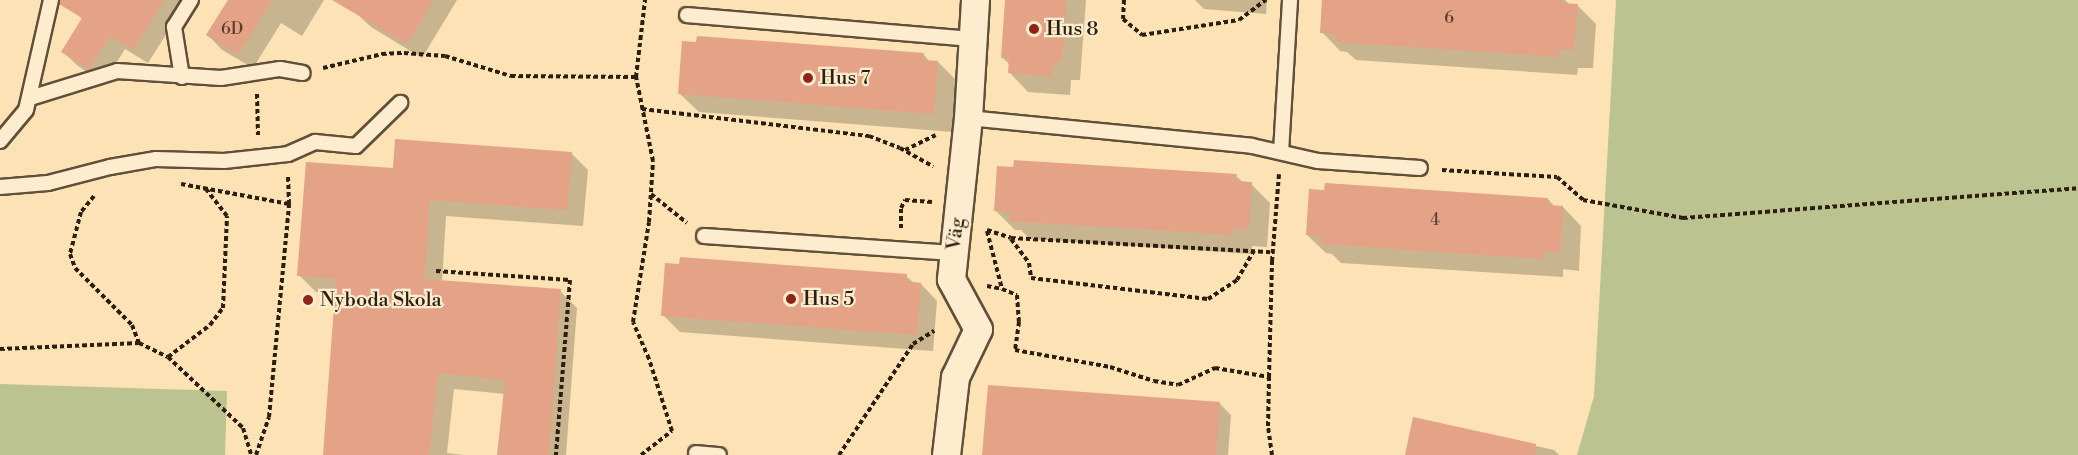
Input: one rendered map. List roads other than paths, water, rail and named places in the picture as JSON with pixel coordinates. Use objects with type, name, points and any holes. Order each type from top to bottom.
[{"type":"street","name":"Väg","points":[[946,455],[955,377],[978,330],[951,279],[968,118],[975,0]]},
{"type":"lane","points":[[0,141],[26,110],[51,0]]},
{"type":"lane","points":[[182,77],[174,27],[191,0]]},
{"type":"lane","points":[[1281,152],[1290,0]]},
{"type":"lane","points":[[687,15],[971,39]]},
{"type":"lane","points":[[30,98],[117,71],[221,78],[280,69],[303,73]]},
{"type":"lane","points":[[0,188],[48,183],[110,167],[156,159],[224,161],[288,154],[315,142],[356,146],[400,103]]},
{"type":"lane","points":[[968,118],[1209,141],[1281,152],[1318,161],[1420,168]]},
{"type":"lane","points":[[704,236],[901,249],[955,242]]},
{"type":"lane","points":[[696,453],[719,455]]},
{"type":"place","name":"Hus 8","points":[[1034,29]]},
{"type":"place","name":"Hus 7","points":[[808,78]]},
{"type":"place","name":"Hus 5","points":[[791,299]]},
{"type":"place","name":"Nyboda Skola","points":[[308,300]]}]
